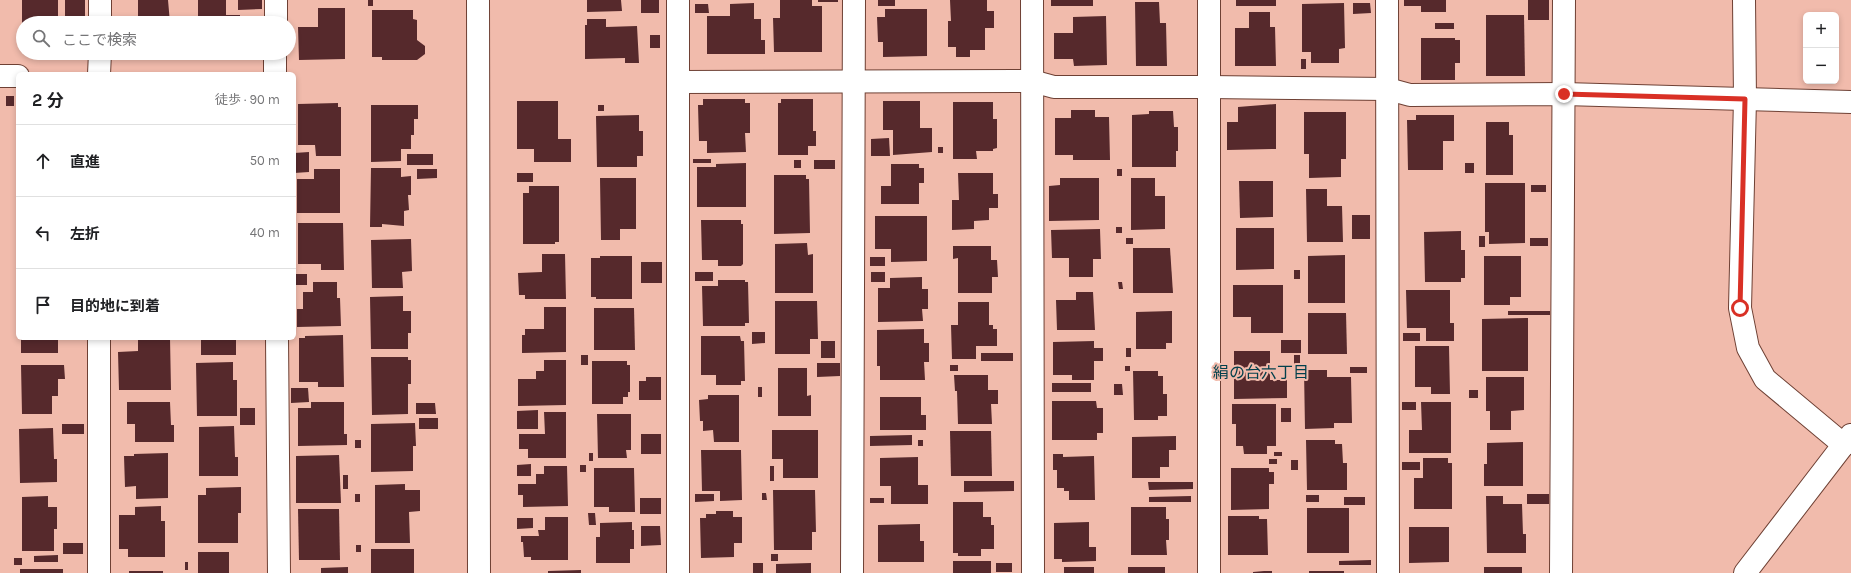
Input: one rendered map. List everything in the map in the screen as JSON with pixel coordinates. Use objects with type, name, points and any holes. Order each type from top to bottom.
[{"type":"street","points":[[100,0],[100,16]]},
{"type":"street","points":[[276,0],[276,16]]},
{"type":"street","points":[[478,0],[479,573]]},
{"type":"street","points":[[678,0],[678,573]]},
{"type":"street","points":[[852,573],[854,0]]},
{"type":"street","points":[[1032,0],[1032,573]]},
{"type":"street","points":[[1209,0],[1209,573]]},
{"type":"street","points":[[1387,0],[1388,573]]},
{"type":"street","points":[[1561,573],[1564,0]]},
{"type":"street","points":[[1744,0],[1745,99],[1740,308],[1748,348],[1765,379],[1848,440],[1745,573]]},
{"type":"street","points":[[99,72],[100,60]]},
{"type":"street","points":[[275,72],[276,60]]},
{"type":"street","points":[[0,76],[16,76]]},
{"type":"street","points":[[678,82],[1032,80],[1054,87],[1209,86],[1388,88],[1410,95],[1564,94],[1851,102]]},
{"type":"street","points":[[99,340],[99,573]]},
{"type":"street","points":[[277,340],[279,573]]},
{"type":"building","points":[[22,0],[58,0],[58,16],[22,16]]},
{"type":"building","points":[[65,0],[85,0],[85,16],[65,16]]},
{"type":"building","points":[[138,0],[168,0],[169,16],[138,16]]},
{"type":"building","points":[[198,0],[226,0],[226,15],[240,15],[240,16],[198,16]]},
{"type":"building","points":[[238,0],[262,0],[262,9],[238,10]]},
{"type":"building","points":[[368,0],[373,0],[373,6],[368,6]]},
{"type":"building","points":[[587,0],[621,0],[622,11],[587,12]]},
{"type":"building","points":[[641,0],[659,0],[659,13],[641,13]]},
{"type":"building","points":[[780,0],[812,0],[812,6],[822,6],[822,52],[774,52],[773,18],[780,18]]},
{"type":"building","points":[[818,0],[838,0],[838,2],[818,2]]},
{"type":"building","points":[[878,0],[895,0],[895,6],[878,6]]},
{"type":"building","points":[[950,0],[987,0],[987,11],[994,11],[994,28],[985,28],[985,50],[970,50],[970,57],[956,57],[956,47],[948,47],[948,21],[951,21]]},
{"type":"building","points":[[1051,0],[1093,0],[1093,6],[1051,6]]},
{"type":"building","points":[[1236,0],[1276,0],[1276,6],[1236,6]]},
{"type":"building","points":[[1404,0],[1446,0],[1446,12],[1421,12],[1421,6],[1404,6]]},
{"type":"building","points":[[1528,0],[1549,0],[1549,20],[1528,20]]},
{"type":"building","points":[[1135,2],[1159,2],[1160,23],[1166,23],[1167,66],[1136,66]]},
{"type":"building","points":[[754,3],[754,19],[761,19],[761,40],[765,40],[765,54],[707,54],[707,16],[730,16],[730,4]]},
{"type":"building","points":[[1344,3],[1345,48],[1339,49],[1339,63],[1311,63],[1311,52],[1302,52],[1302,4]]},
{"type":"building","points":[[1353,3],[1370,3],[1371,13],[1353,14]]},
{"type":"building","points":[[695,4],[708,4],[709,13],[695,13]]},
{"type":"building","points":[[318,8],[345,8],[345,59],[299,60],[298,27],[318,27]]},
{"type":"building","points":[[885,9],[927,9],[927,56],[883,57],[883,42],[878,42],[877,17],[885,17]]},
{"type":"building","points":[[372,10],[413,10],[413,19],[417,20],[417,40],[425,46],[425,54],[417,60],[382,60],[382,57],[372,57]]},
{"type":"building","points":[[1249,12],[1270,12],[1270,27],[1275,27],[1276,66],[1235,66],[1235,28],[1249,28]]},
{"type":"building","points":[[1486,15],[1524,15],[1525,76],[1486,76]]},
{"type":"building","points":[[1106,16],[1107,65],[1074,66],[1073,59],[1054,59],[1054,33],[1073,33],[1073,17]]},
{"type":"building","points":[[587,19],[606,19],[606,27],[637,26],[639,63],[625,63],[625,58],[585,59],[585,25],[587,25]]},
{"type":"building","points":[[1435,23],[1454,23],[1454,29],[1435,29]]},
{"type":"building","points":[[650,35],[660,35],[660,48],[650,48]]},
{"type":"building","points":[[1421,38],[1455,38],[1455,40],[1460,40],[1460,63],[1455,63],[1455,80],[1421,80]]},
{"type":"building","points":[[1301,59],[1306,59],[1306,69],[1301,69]]},
{"type":"building","points":[[6,96],[14,96],[14,106],[6,106]]},
{"type":"building","points":[[703,99],[745,99],[745,103],[750,103],[750,133],[745,133],[746,152],[707,153],[707,141],[699,141],[698,105],[703,105]]},
{"type":"building","points":[[781,99],[813,99],[813,131],[816,131],[816,146],[808,146],[808,155],[778,155],[778,103],[781,103]]},
{"type":"building","points":[[517,101],[558,101],[558,139],[571,139],[571,162],[534,162],[534,149],[517,149]]},
{"type":"building","points":[[883,101],[920,101],[920,128],[932,128],[932,152],[893,155],[893,130],[883,130]]},
{"type":"building","points":[[953,102],[993,102],[993,119],[997,119],[997,148],[993,149],[993,151],[976,151],[977,159],[953,159]]},
{"type":"building","points":[[338,103],[338,107],[341,107],[341,156],[316,156],[315,145],[298,145],[298,104]]},
{"type":"building","points":[[1276,104],[1276,149],[1227,150],[1227,122],[1238,122],[1238,107]]},
{"type":"building","points":[[371,105],[418,105],[418,119],[414,119],[414,135],[411,135],[411,149],[401,149],[401,161],[371,162]]},
{"type":"building","points":[[598,105],[604,105],[604,111],[598,111]]},
{"type":"building","points":[[1071,110],[1095,110],[1095,117],[1109,117],[1110,160],[1073,160],[1073,155],[1055,155],[1055,118],[1071,118]]},
{"type":"building","points":[[1149,111],[1173,111],[1174,127],[1178,127],[1176,167],[1132,167],[1132,115],[1149,114]]},
{"type":"building","points":[[1304,112],[1346,112],[1346,159],[1341,159],[1341,177],[1309,178],[1309,154],[1304,154]]},
{"type":"building","points":[[639,115],[639,131],[643,131],[643,156],[637,156],[637,167],[597,167],[596,116]]},
{"type":"building","points":[[1416,115],[1454,115],[1454,141],[1443,141],[1443,170],[1408,170],[1407,120],[1416,120]]},
{"type":"building","points":[[1486,122],[1509,122],[1509,135],[1513,135],[1513,175],[1486,175]]},
{"type":"building","points":[[889,138],[890,156],[871,156],[871,139]]},
{"type":"building","points":[[938,147],[943,147],[943,153],[938,153]]},
{"type":"building","points":[[309,152],[309,172],[296,173],[296,153]]},
{"type":"building","points":[[407,154],[433,154],[433,165],[407,165]]},
{"type":"building","points":[[693,159],[711,159],[711,163],[693,163]]},
{"type":"building","points":[[794,160],[801,160],[801,168],[794,168]]},
{"type":"building","points":[[814,160],[835,160],[835,169],[814,169]]},
{"type":"building","points":[[746,163],[746,207],[697,207],[697,167],[716,167],[716,164]]},
{"type":"building","points":[[1465,163],[1474,163],[1474,173],[1465,173]]},
{"type":"building","points":[[891,164],[919,164],[919,168],[924,168],[924,183],[919,183],[919,204],[881,204],[881,186],[891,186]]},
{"type":"building","points":[[371,168],[401,168],[401,177],[411,176],[411,195],[408,195],[409,210],[404,211],[404,226],[382,224],[382,227],[370,227]]},
{"type":"building","points":[[314,169],[340,169],[340,213],[297,213],[297,179],[314,179]]},
{"type":"building","points":[[417,169],[437,169],[437,178],[417,179]]},
{"type":"building","points":[[1117,169],[1122,169],[1122,176],[1117,176]]},
{"type":"building","points":[[517,173],[533,173],[533,182],[517,182]]},
{"type":"building","points":[[958,173],[993,173],[993,194],[998,194],[998,208],[989,208],[989,220],[974,221],[974,229],[952,230],[952,200],[959,200]]},
{"type":"building","points":[[774,175],[806,175],[806,179],[809,179],[810,233],[774,234]]},
{"type":"building","points":[[600,178],[636,178],[636,229],[620,229],[620,240],[601,240]]},
{"type":"building","points":[[1060,178],[1099,178],[1099,220],[1049,221],[1049,186],[1060,185]]},
{"type":"building","points":[[1131,178],[1155,178],[1155,196],[1165,196],[1165,229],[1131,230]]},
{"type":"building","points":[[1239,181],[1273,181],[1273,217],[1240,218]]},
{"type":"building","points":[[1485,183],[1525,183],[1525,243],[1489,244],[1489,232],[1485,232]]},
{"type":"building","points":[[1531,185],[1546,185],[1546,192],[1531,192]]},
{"type":"building","points":[[529,186],[559,186],[559,242],[555,242],[555,244],[523,244],[523,193],[529,193]]},
{"type":"building","points":[[1306,189],[1327,189],[1327,206],[1342,206],[1343,242],[1307,242]]},
{"type":"building","points":[[1352,215],[1370,215],[1370,239],[1352,239]]},
{"type":"building","points":[[875,216],[927,216],[927,261],[891,262],[891,249],[875,249]]},
{"type":"building","points":[[701,220],[741,220],[741,224],[743,224],[743,264],[741,266],[718,266],[718,260],[702,260]]},
{"type":"building","points":[[298,223],[343,223],[344,270],[321,270],[321,264],[298,264]]},
{"type":"building","points":[[1116,227],[1122,227],[1122,233],[1116,233]]},
{"type":"building","points":[[1236,228],[1274,228],[1274,269],[1236,270]]},
{"type":"building","points":[[1100,229],[1101,259],[1093,259],[1093,277],[1069,277],[1069,258],[1052,258],[1051,230]]},
{"type":"building","points":[[1461,231],[1461,250],[1465,250],[1465,278],[1461,278],[1461,282],[1425,282],[1424,232]]},
{"type":"building","points":[[1479,236],[1485,236],[1485,247],[1479,247]]},
{"type":"building","points":[[1126,238],[1133,238],[1133,244],[1126,244]]},
{"type":"building","points":[[1530,238],[1548,238],[1548,246],[1530,246]]},
{"type":"building","points":[[411,239],[412,271],[402,272],[403,288],[372,288],[371,240]]},
{"type":"building","points":[[807,243],[808,255],[813,254],[813,293],[775,293],[775,244]]},
{"type":"building","points":[[953,246],[991,246],[991,260],[997,260],[998,277],[992,277],[992,293],[958,293],[958,258],[953,259]]},
{"type":"building","points":[[1133,248],[1170,248],[1173,293],[1133,293]]},
{"type":"building","points":[[542,254],[565,254],[566,299],[525,299],[525,295],[519,295],[518,273],[542,272]]},
{"type":"building","points":[[1345,255],[1345,303],[1308,303],[1308,256]]},
{"type":"building","points":[[600,256],[632,256],[632,299],[596,299],[596,297],[591,297],[591,258],[600,258]]},
{"type":"building","points":[[1484,256],[1521,256],[1521,297],[1510,297],[1510,305],[1484,305]]},
{"type":"building","points":[[870,257],[885,257],[885,266],[870,266]]},
{"type":"building","points":[[641,262],[662,262],[662,283],[641,283]]},
{"type":"building","points":[[1294,270],[1300,270],[1300,279],[1294,279]]},
{"type":"building","points":[[695,272],[713,272],[713,281],[695,281]]},
{"type":"building","points":[[871,272],[885,272],[885,282],[871,282]]},
{"type":"building","points":[[296,274],[307,274],[307,285],[296,285]]},
{"type":"building","points":[[922,277],[922,289],[928,289],[928,309],[922,309],[923,321],[878,322],[878,288],[890,288],[890,278]]},
{"type":"building","points":[[718,280],[745,280],[745,282],[748,282],[749,323],[745,323],[745,326],[703,326],[702,286],[718,286]]},
{"type":"building","points":[[313,282],[337,282],[337,298],[340,298],[341,326],[297,327],[297,309],[303,309],[303,292],[313,292]]},
{"type":"building","points":[[1118,282],[1122,282],[1123,289],[1119,289]]},
{"type":"building","points":[[1233,285],[1283,285],[1283,333],[1251,333],[1251,317],[1233,317]]},
{"type":"building","points":[[1406,290],[1450,290],[1450,323],[1454,323],[1454,341],[1426,341],[1426,328],[1407,328]]},
{"type":"building","points":[[1076,292],[1093,292],[1095,330],[1057,330],[1056,300],[1076,300]]},
{"type":"building","points":[[403,296],[403,311],[411,311],[411,333],[408,333],[408,349],[371,349],[370,297]]},
{"type":"building","points":[[775,301],[817,301],[818,339],[810,339],[810,354],[775,354]]},
{"type":"building","points":[[958,302],[989,302],[989,325],[993,325],[993,329],[997,329],[997,346],[976,346],[976,359],[952,359],[951,325],[958,325]]},
{"type":"building","points":[[544,307],[566,307],[566,352],[522,353],[522,335],[525,335],[525,329],[544,329]]},
{"type":"building","points":[[594,308],[634,308],[635,350],[594,350]]},
{"type":"building","points":[[1172,311],[1172,343],[1166,343],[1166,349],[1136,349],[1136,312]]},
{"type":"building","points":[[1508,311],[1550,311],[1550,315],[1508,315]]},
{"type":"building","points":[[1308,313],[1346,313],[1347,354],[1308,354]]},
{"type":"building","points":[[1528,318],[1528,371],[1482,371],[1482,319]]},
{"type":"building","points":[[924,329],[924,343],[929,343],[929,362],[924,362],[925,380],[880,380],[880,366],[877,366],[877,330]]},
{"type":"building","points":[[752,332],[765,332],[765,343],[752,344]]},
{"type":"building","points":[[1403,333],[1420,333],[1420,341],[1403,341]]},
{"type":"building","points":[[343,335],[344,387],[318,387],[318,382],[299,382],[299,338],[305,338],[305,336]]},
{"type":"building","points":[[701,336],[740,336],[741,341],[744,341],[745,381],[741,381],[741,385],[716,385],[716,375],[701,375]]},
{"type":"building","points":[[21,340],[58,340],[58,353],[21,353]]},
{"type":"building","points":[[138,340],[170,340],[171,390],[119,390],[118,352],[138,351]]},
{"type":"building","points":[[201,340],[236,340],[236,355],[201,355]]},
{"type":"building","points":[[1281,340],[1301,340],[1301,353],[1281,353]]},
{"type":"building","points":[[821,341],[835,341],[835,358],[821,358]]},
{"type":"building","points":[[1094,341],[1094,348],[1103,348],[1103,361],[1094,361],[1094,380],[1072,380],[1072,375],[1053,375],[1053,342]]},
{"type":"building","points":[[1415,346],[1449,346],[1450,394],[1431,394],[1431,387],[1415,387]]},
{"type":"building","points":[[1126,348],[1131,348],[1131,357],[1126,357]]},
{"type":"building","points":[[1234,351],[1270,351],[1270,380],[1287,380],[1287,398],[1234,399]]},
{"type":"building","points":[[981,353],[1013,353],[1013,361],[981,361]]},
{"type":"building","points":[[581,355],[588,355],[588,365],[581,365]]},
{"type":"building","points":[[1294,355],[1300,355],[1300,364],[1294,364]]},
{"type":"building","points":[[371,357],[408,357],[408,360],[411,360],[411,384],[408,384],[408,414],[372,415]]},
{"type":"building","points":[[544,360],[566,360],[566,405],[518,406],[518,379],[536,379],[536,371],[544,371]]},
{"type":"building","points":[[592,361],[627,361],[627,365],[630,365],[630,392],[628,392],[628,397],[623,397],[623,404],[592,404]]},
{"type":"building","points":[[233,362],[233,380],[237,380],[237,416],[197,416],[196,363]]},
{"type":"building","points":[[817,363],[840,363],[840,376],[817,377]]},
{"type":"building","points":[[21,365],[64,365],[65,379],[58,379],[58,396],[52,396],[52,414],[22,414]]},
{"type":"building","points":[[950,365],[958,365],[958,371],[950,371]]},
{"type":"building","points":[[1125,366],[1130,366],[1130,371],[1125,371]]},
{"type":"building","points":[[1350,367],[1367,367],[1367,373],[1350,373]]},
{"type":"building","points":[[778,368],[807,368],[807,396],[811,395],[811,416],[778,416]]},
{"type":"building","points":[[1304,370],[1327,370],[1327,377],[1351,377],[1352,423],[1334,423],[1334,428],[1305,429]]},
{"type":"building","points":[[1133,371],[1158,371],[1158,376],[1163,376],[1163,394],[1167,394],[1167,416],[1158,416],[1158,420],[1134,420]]},
{"type":"building","points":[[954,375],[988,375],[988,390],[998,390],[998,404],[991,404],[992,424],[958,424],[957,391],[955,391]]},
{"type":"building","points":[[646,377],[661,377],[661,400],[639,400],[639,381],[646,381]]},
{"type":"building","points":[[1486,377],[1524,377],[1524,410],[1511,411],[1511,430],[1490,430],[1490,411],[1486,411]]},
{"type":"building","points":[[1052,383],[1091,383],[1091,392],[1052,392]]},
{"type":"building","points":[[1114,384],[1122,384],[1123,395],[1114,395]]},
{"type":"building","points":[[758,387],[762,387],[762,397],[758,397]]},
{"type":"building","points":[[291,388],[308,388],[309,402],[291,403]]},
{"type":"building","points":[[1469,390],[1478,390],[1478,398],[1469,398]]},
{"type":"building","points":[[708,395],[739,395],[739,442],[714,442],[713,430],[703,431],[703,421],[700,421],[699,400],[708,399]]},
{"type":"building","points":[[880,397],[921,397],[921,415],[926,415],[926,430],[880,430]]},
{"type":"building","points":[[1052,401],[1096,401],[1097,408],[1103,408],[1103,433],[1097,433],[1097,440],[1052,440]]},
{"type":"building","points":[[127,402],[170,402],[171,425],[174,425],[174,442],[135,442],[135,424],[127,424]]},
{"type":"building","points":[[311,402],[344,402],[344,434],[347,434],[347,445],[298,446],[298,408],[311,408]]},
{"type":"building","points":[[1402,402],[1416,402],[1416,410],[1402,410]]},
{"type":"building","points":[[1421,402],[1451,402],[1451,453],[1409,453],[1409,430],[1422,430]]},
{"type":"building","points":[[416,403],[435,403],[436,414],[416,414]]},
{"type":"building","points":[[1232,404],[1276,404],[1276,446],[1267,446],[1267,454],[1244,454],[1243,446],[1236,446],[1236,424],[1232,424]]},
{"type":"building","points":[[240,408],[255,408],[255,425],[240,425]]},
{"type":"building","points":[[1281,408],[1291,408],[1291,422],[1281,422]]},
{"type":"building","points":[[538,410],[538,429],[517,429],[517,411]]},
{"type":"building","points":[[544,412],[566,412],[566,458],[528,458],[528,449],[519,449],[519,434],[545,434]]},
{"type":"building","points":[[597,414],[631,414],[631,450],[626,450],[627,458],[598,458]]},
{"type":"building","points":[[419,418],[438,418],[438,429],[419,429]]},
{"type":"building","points":[[415,423],[416,446],[413,446],[413,471],[371,472],[371,424]]},
{"type":"building","points":[[62,424],[84,424],[84,434],[62,434]]},
{"type":"building","points":[[234,426],[235,457],[238,457],[238,476],[199,476],[199,427]]},
{"type":"building","points":[[53,428],[54,459],[57,459],[57,482],[20,483],[19,429]]},
{"type":"building","points":[[772,430],[818,430],[818,478],[783,478],[783,459],[772,459]]},
{"type":"building","points":[[950,431],[991,431],[992,476],[951,476]]},
{"type":"building","points":[[641,434],[661,434],[661,454],[641,454]]},
{"type":"building","points":[[912,435],[912,445],[870,446],[870,436]]},
{"type":"building","points":[[1176,436],[1176,450],[1169,450],[1169,467],[1160,467],[1160,478],[1132,478],[1132,437]]},
{"type":"building","points":[[355,440],[361,440],[361,448],[355,448]]},
{"type":"building","points":[[918,440],[923,440],[923,446],[918,446]]},
{"type":"building","points":[[1306,440],[1335,440],[1335,444],[1342,444],[1343,463],[1347,463],[1347,490],[1307,490]]},
{"type":"building","points":[[1523,442],[1523,486],[1484,486],[1484,464],[1487,464],[1487,443]]},
{"type":"building","points":[[701,450],[741,450],[742,500],[720,501],[720,491],[702,491]]},
{"type":"building","points":[[1274,452],[1282,452],[1282,456],[1274,456]]},
{"type":"building","points":[[168,453],[168,498],[136,499],[136,486],[125,487],[124,456],[134,456],[134,454]]},
{"type":"building","points":[[589,453],[593,453],[593,461],[589,461]]},
{"type":"building","points":[[1053,454],[1063,454],[1063,457],[1094,456],[1095,500],[1069,500],[1069,491],[1064,491],[1064,488],[1057,488],[1057,470],[1053,470]]},
{"type":"building","points":[[339,455],[341,503],[296,503],[296,456]]},
{"type":"building","points":[[918,457],[918,485],[928,485],[928,504],[891,504],[891,486],[880,486],[880,458]]},
{"type":"building","points":[[1423,458],[1448,458],[1448,463],[1452,463],[1452,509],[1414,509],[1414,478],[1423,478]]},
{"type":"building","points":[[1269,459],[1277,459],[1277,464],[1269,464]]},
{"type":"building","points":[[1291,460],[1298,460],[1298,470],[1291,470]]},
{"type":"building","points":[[1402,462],[1420,462],[1420,470],[1402,470]]},
{"type":"building","points":[[531,464],[531,476],[517,476],[517,465]]},
{"type":"building","points":[[580,465],[586,465],[586,472],[580,472]]},
{"type":"building","points":[[544,466],[567,466],[568,506],[523,507],[523,495],[518,495],[518,484],[536,484],[536,474],[544,474]]},
{"type":"building","points":[[770,466],[774,466],[774,481],[770,481]]},
{"type":"building","points":[[594,468],[634,468],[635,512],[609,512],[609,507],[594,507]]},
{"type":"building","points":[[1231,468],[1269,468],[1269,472],[1274,472],[1274,484],[1269,484],[1269,509],[1231,510]]},
{"type":"building","points":[[343,475],[348,475],[348,489],[343,489]]},
{"type":"building","points":[[964,481],[1014,481],[1014,491],[964,492]]},
{"type":"building","points":[[1148,482],[1193,482],[1193,489],[1149,490]]},
{"type":"building","points":[[405,484],[405,490],[420,490],[420,511],[409,512],[410,543],[375,543],[375,485]]},
{"type":"building","points":[[241,487],[241,513],[238,513],[238,543],[198,543],[198,495],[206,495],[206,488]]},
{"type":"building","points":[[773,490],[815,490],[816,532],[812,532],[812,550],[774,550]]},
{"type":"building","points":[[762,493],[766,493],[767,500],[762,500]]},
{"type":"building","points":[[355,494],[360,494],[360,502],[355,502]]},
{"type":"building","points":[[695,494],[714,494],[714,501],[695,502]]},
{"type":"building","points":[[1527,494],[1549,494],[1549,504],[1527,504]]},
{"type":"building","points":[[1306,495],[1319,495],[1319,502],[1306,502]]},
{"type":"building","points":[[48,496],[48,507],[57,507],[57,529],[54,529],[54,551],[22,551],[22,497]]},
{"type":"building","points":[[1191,496],[1191,502],[1149,502],[1149,497]]},
{"type":"building","points":[[1486,496],[1503,496],[1503,504],[1522,504],[1523,534],[1526,534],[1526,553],[1487,553]]},
{"type":"building","points":[[1344,497],[1365,497],[1365,505],[1344,505]]},
{"type":"building","points":[[640,498],[661,498],[661,514],[640,514]]},
{"type":"building","points":[[870,498],[884,498],[884,503],[870,503]]},
{"type":"building","points":[[953,502],[983,502],[983,517],[991,517],[991,525],[994,525],[994,549],[981,549],[981,556],[958,556],[958,553],[953,553]]},
{"type":"building","points":[[161,506],[161,521],[165,521],[165,557],[128,557],[128,549],[119,549],[119,515],[135,515],[135,507]]},
{"type":"building","points":[[1131,507],[1166,507],[1166,519],[1169,519],[1169,540],[1166,540],[1167,555],[1131,555]]},
{"type":"building","points":[[1307,508],[1349,508],[1349,553],[1307,553]]},
{"type":"building","points":[[298,509],[339,509],[340,560],[299,560]]},
{"type":"building","points":[[716,511],[733,511],[733,517],[742,517],[742,543],[734,543],[734,557],[701,558],[700,518],[706,518],[706,514],[716,514]]},
{"type":"building","points":[[588,513],[595,513],[596,525],[589,525]]},
{"type":"building","points":[[1228,516],[1259,516],[1259,519],[1267,519],[1268,555],[1228,555]]},
{"type":"building","points":[[545,517],[568,517],[568,560],[531,560],[531,557],[524,557],[521,536],[539,536],[538,530],[545,530]]},
{"type":"building","points":[[517,518],[533,518],[533,528],[517,529]]},
{"type":"building","points":[[632,522],[632,530],[634,530],[634,549],[630,549],[630,563],[596,563],[596,537],[600,537],[600,523]]},
{"type":"building","points":[[1089,522],[1089,547],[1096,547],[1096,561],[1062,562],[1062,559],[1054,559],[1054,523]]},
{"type":"building","points":[[920,524],[920,541],[924,541],[924,562],[878,562],[878,525]]},
{"type":"building","points":[[641,526],[660,526],[661,545],[641,546]]},
{"type":"building","points":[[1409,527],[1449,527],[1449,562],[1409,563]]},
{"type":"building","points":[[63,543],[83,543],[83,554],[63,554]]},
{"type":"building","points":[[356,545],[361,545],[361,552],[356,552]]},
{"type":"building","points":[[371,549],[414,549],[414,573],[371,573]]},
{"type":"building","points":[[198,552],[229,552],[229,573],[198,573]]},
{"type":"building","points":[[771,554],[778,554],[778,561],[771,561]]},
{"type":"building","points":[[58,555],[58,562],[34,562],[34,556]]},
{"type":"building","points":[[14,558],[22,558],[22,565],[14,565]]},
{"type":"building","points":[[1371,560],[1371,565],[1339,565],[1339,561]]},
{"type":"building","points":[[953,561],[991,561],[991,573],[953,573]]},
{"type":"building","points":[[185,562],[188,562],[188,570],[185,570]]},
{"type":"building","points":[[753,563],[763,563],[763,573],[753,573]]},
{"type":"building","points":[[811,563],[811,573],[776,573],[776,564]]},
{"type":"building","points":[[996,563],[1012,563],[1012,572],[996,572]]},
{"type":"building","points":[[348,567],[348,573],[321,573],[321,568]]},
{"type":"building","points":[[1064,567],[1094,567],[1094,573],[1064,573]]},
{"type":"building","points":[[1128,567],[1165,567],[1165,573],[1128,573]]},
{"type":"building","points":[[1484,567],[1522,567],[1522,573],[1484,573]]},
{"type":"building","points":[[20,569],[63,569],[63,573],[20,573]]},
{"type":"building","points":[[581,570],[581,573],[548,573],[548,571]]},
{"type":"building","points":[[129,571],[163,571],[163,573],[129,573]]},
{"type":"building","points":[[1272,571],[1272,573],[1253,573],[1253,572]]},
{"type":"building","points":[[1309,571],[1344,571],[1344,573],[1309,573]]},
{"type":"district","name":"絹の台六丁目","points":[[1261,372]]},
{"type":"route","points":[[1564,94],[1745,99],[1740,308]]}]
